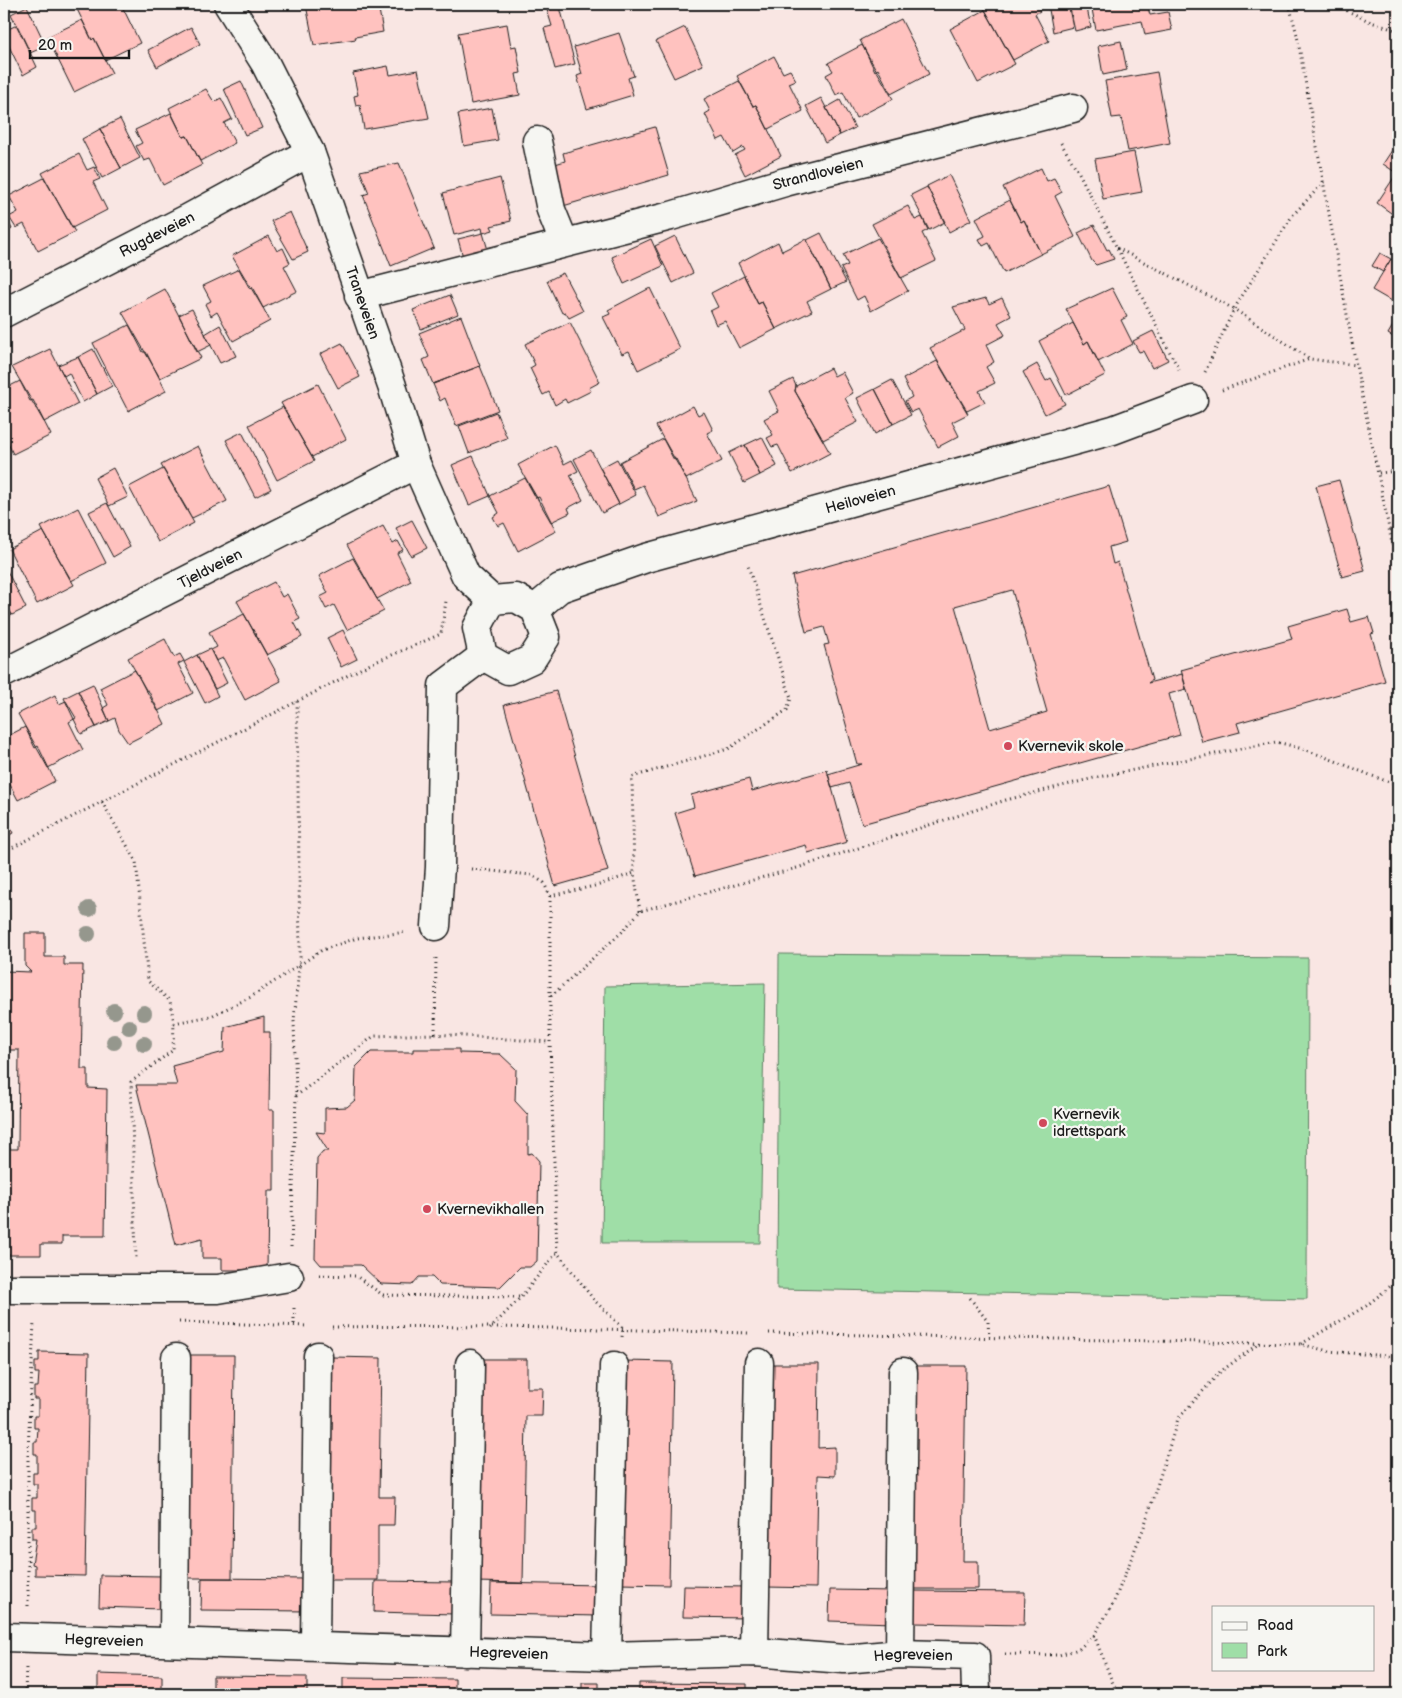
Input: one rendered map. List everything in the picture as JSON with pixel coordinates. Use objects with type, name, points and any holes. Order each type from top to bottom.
[{"type":"street","name":"Traneveien","points":[[228,4],[265,63],[310,152],[392,386],[416,464],[466,576],[492,600]]},
{"type":"street","name":"Strandloveien","points":[[359,296],[671,216],[785,182],[1073,108]]},
{"type":"street","points":[[537,141],[551,210],[564,242]]},
{"type":"street","name":"Rugdeveien","points":[[4,313],[187,219],[310,152]]},
{"type":"street","name":"Heiloveien","points":[[535,609],[560,588],[646,558],[1113,430],[1193,400]]},
{"type":"street","name":"Tjeldveien","points":[[4,673],[416,464]]},
{"type":"street","points":[[516,598],[535,609],[546,637],[532,659],[508,670],[483,656],[477,628],[492,600],[516,598]]},
{"type":"street","points":[[436,926],[440,867],[443,686],[483,656]]},
{"type":"street","points":[[4,1289],[218,1289],[290,1277]]},
{"type":"street","points":[[315,1646],[318,1356]]},
{"type":"street","points":[[174,1642],[176,1358]]},
{"type":"street","points":[[754,1652],[759,1363]]},
{"type":"street","points":[[465,1652],[470,1364]]},
{"type":"street","points":[[607,1656],[614,1366]]},
{"type":"street","points":[[900,1654],[903,1372]]},
{"type":"street","name":"Hegreveien","points":[[16,1637],[607,1656],[754,1652],[844,1659],[900,1654],[975,1656],[976,1694]]},
{"type":"path","points":[[1289,4],[1324,182],[1356,365],[1398,573]]},
{"type":"path","points":[[1333,4],[1371,22],[1398,31]]},
{"type":"path","points":[[1044,114],[1079,173],[1169,346],[1193,400]]},
{"type":"path","points":[[1193,400],[1234,309],[1292,216],[1324,182]]},
{"type":"path","points":[[1117,248],[1234,309],[1310,359],[1356,365]]},
{"type":"path","points":[[1193,400],[1310,359]]},
{"type":"path","points":[[1379,473],[1398,470]]},
{"type":"path","points":[[1390,530],[1398,527]]},
{"type":"path","points":[[640,911],[634,873],[632,776],[728,749],[787,710],[791,698],[765,623],[738,534]]},
{"type":"path","points":[[4,852],[297,700],[366,666],[441,634],[449,584],[466,576]]},
{"type":"path","points":[[294,1325],[290,1277],[296,1096],[294,1021],[299,966],[300,909],[297,700]]},
{"type":"path","points":[[550,996],[623,931],[640,911],[797,868],[1006,800],[1098,777],[1276,742],[1306,748],[1375,778],[1398,785]]},
{"type":"path","points":[[102,802],[136,861],[148,981],[170,1001],[174,1023],[173,1050],[131,1082],[135,1289]]},
{"type":"path","points":[[440,867],[532,875],[544,883],[550,896],[550,1042],[557,1252],[594,1300],[623,1328]]},
{"type":"path","points":[[550,896],[598,885],[634,873]]},
{"type":"path","points":[[174,1023],[211,1016],[251,997],[322,950],[357,938],[400,934],[436,926],[435,1034]]},
{"type":"path","points":[[296,1096],[374,1036],[435,1034],[550,1042]]},
{"type":"path","points":[[490,1329],[521,1297],[557,1252]]},
{"type":"path","points":[[290,1277],[319,1274],[356,1276],[383,1294],[521,1297]]},
{"type":"path","points":[[1300,1344],[1366,1306],[1398,1280]]},
{"type":"path","points":[[970,1298],[988,1322],[989,1337]]},
{"type":"path","points":[[24,1322],[42,1322]]},
{"type":"path","points":[[25,1694],[16,1637],[34,1322]]},
{"type":"path","points":[[169,1322],[310,1326]]},
{"type":"path","points":[[326,1327],[399,1326],[583,1330],[623,1328],[751,1333]]},
{"type":"path","points":[[761,1333],[1300,1344],[1328,1351],[1398,1357]]},
{"type":"path","points":[[975,1656],[1059,1654],[1079,1649],[1094,1635],[1114,1604],[1137,1544],[1178,1419],[1220,1372],[1259,1344]]},
{"type":"path","points":[[1094,1635],[1118,1694]]},
{"type":"green space","name":"Kvernevik idrettspark","points":[[779,954],[1308,958],[1307,1299],[777,1289]]},
{"type":"green space","points":[[765,983],[760,1243],[602,1243],[605,986]]},
{"type":"building","points":[[121,4],[140,43],[105,60],[94,38],[92,40],[75,5]]},
{"type":"building","points":[[378,4],[383,32],[355,37],[356,39],[314,45],[306,5]]},
{"type":"building","points":[[987,4],[1036,4],[1040,11],[1035,14],[1049,41],[1013,60],[983,6]]},
{"type":"building","points":[[1048,4],[1068,4],[1073,27],[1053,32]]},
{"type":"building","points":[[1069,4],[1086,4],[1091,27],[1075,31]]},
{"type":"building","points":[[1091,4],[1147,4],[1150,15],[1168,12],[1172,30],[1145,35],[1142,21],[1096,30]]},
{"type":"building","points":[[27,6],[46,46],[30,53],[11,14]]},
{"type":"building","points":[[560,7],[575,64],[555,69],[544,28],[552,26],[547,10]]},
{"type":"building","points":[[985,10],[1015,64],[978,83],[950,29]]},
{"type":"building","points":[[901,19],[929,74],[891,94],[878,69],[875,71],[860,40]]},
{"type":"building","points":[[82,20],[92,40],[94,38],[112,73],[74,92],[47,37]]},
{"type":"building","points":[[507,24],[511,47],[516,46],[521,73],[516,74],[520,95],[471,104],[458,33]]},
{"type":"building","points":[[17,25],[37,67],[23,75],[4,36],[4,31]]},
{"type":"building","points":[[191,27],[200,44],[157,67],[148,50]]},
{"type":"building","points":[[685,27],[703,65],[674,78],[656,41]]},
{"type":"building","points":[[619,33],[634,76],[628,78],[633,95],[587,109],[577,76],[582,74],[574,47]]},
{"type":"building","points":[[1121,41],[1127,70],[1103,75],[1098,46]]},
{"type":"building","points":[[862,45],[893,99],[856,118],[843,92],[836,95],[826,75],[833,71],[828,63]]},
{"type":"building","points":[[774,56],[783,73],[790,70],[796,80],[789,83],[803,111],[768,129],[756,105],[753,106],[737,76]]},
{"type":"building","points":[[388,66],[390,75],[418,70],[429,118],[364,129],[360,105],[356,106],[354,96],[358,95],[353,73]]},
{"type":"building","points":[[1157,72],[1170,143],[1128,151],[1121,117],[1112,118],[1105,81]]},
{"type":"building","points":[[241,81],[262,128],[245,135],[224,89]]},
{"type":"building","points":[[739,81],[753,106],[756,105],[781,156],[745,175],[735,155],[745,150],[743,147],[733,153],[724,137],[718,140],[705,114],[710,111],[704,99]]},
{"type":"building","points":[[206,89],[214,102],[221,98],[232,119],[224,123],[235,143],[200,161],[187,136],[183,137],[169,108]]},
{"type":"building","points":[[821,98],[840,135],[825,143],[806,106]]},
{"type":"building","points":[[840,100],[855,128],[840,135],[826,108]]},
{"type":"building","points":[[492,108],[498,140],[464,146],[458,114]]},
{"type":"building","points":[[171,113],[183,137],[187,136],[202,165],[163,185],[150,159],[144,161],[136,146],[142,143],[135,130]]},
{"type":"building","points":[[120,119],[140,158],[121,168],[100,129]]},
{"type":"building","points":[[655,127],[669,175],[563,206],[552,165],[565,161],[563,153]]},
{"type":"building","points":[[100,129],[121,168],[102,178],[82,139]]},
{"type":"building","points":[[1398,141],[1398,174],[1383,164]]},
{"type":"building","points":[[1134,152],[1142,192],[1103,199],[1095,159]]},
{"type":"building","points":[[79,154],[87,170],[94,167],[100,179],[93,182],[107,210],[72,228],[42,173]]},
{"type":"building","points":[[399,163],[434,248],[391,266],[363,195],[369,193],[360,171]]},
{"type":"building","points":[[1041,168],[1047,181],[1054,178],[1062,192],[1055,196],[1075,237],[1041,254],[1024,220],[1021,222],[1003,187]]},
{"type":"building","points":[[1398,174],[1398,218],[1377,203]]},
{"type":"building","points":[[949,175],[971,220],[949,232],[927,186]]},
{"type":"building","points":[[44,178],[75,232],[38,251],[24,224],[16,228],[9,217],[18,212],[9,196]]},
{"type":"building","points":[[500,178],[511,221],[491,226],[493,230],[483,233],[482,228],[454,235],[443,193]]},
{"type":"building","points":[[927,187],[945,222],[929,230],[911,195]]},
{"type":"building","points":[[1010,200],[1021,222],[1024,220],[1041,254],[1004,273],[989,243],[983,246],[979,239],[985,236],[976,218]]},
{"type":"building","points":[[908,206],[915,220],[922,217],[928,230],[922,233],[936,261],[901,278],[872,224]]},
{"type":"building","points":[[290,212],[308,252],[293,259],[271,221]]},
{"type":"building","points":[[4,213],[12,229],[4,234]]},
{"type":"building","points":[[1094,225],[1114,259],[1096,265],[1092,261],[1078,233]]},
{"type":"building","points":[[483,233],[488,250],[463,257],[458,239]]},
{"type":"building","points":[[821,233],[846,282],[831,289],[807,240]]},
{"type":"building","points":[[269,236],[277,251],[283,248],[290,263],[284,266],[297,291],[263,308],[232,256]]},
{"type":"building","points":[[675,236],[693,273],[673,283],[655,246]]},
{"type":"building","points":[[878,238],[908,291],[871,311],[864,296],[857,300],[841,268],[848,265],[843,255]]},
{"type":"building","points":[[651,239],[663,266],[624,284],[612,257]]},
{"type":"building","points":[[806,239],[831,289],[807,301],[812,311],[776,329],[762,302],[758,304],[738,263],[778,242],[782,251]]},
{"type":"building","points":[[1380,253],[1391,259],[1383,272],[1372,266]]},
{"type":"building","points":[[1391,259],[1398,263],[1398,305],[1372,290]]},
{"type":"building","points":[[239,269],[250,289],[252,287],[270,321],[233,341],[217,312],[211,316],[205,304],[211,301],[203,286]]},
{"type":"building","points":[[563,273],[583,311],[569,318],[565,312],[562,313],[547,281]]},
{"type":"building","points":[[744,276],[758,304],[762,302],[776,329],[739,348],[725,321],[716,325],[710,311],[718,307],[711,293]]},
{"type":"building","points":[[650,288],[680,349],[638,370],[629,351],[622,354],[603,317],[610,314],[608,310]]},
{"type":"building","points":[[1112,288],[1127,317],[1121,320],[1133,344],[1098,362],[1088,341],[1084,344],[1066,309]]},
{"type":"building","points":[[165,289],[201,358],[160,378],[122,312]]},
{"type":"building","points":[[450,295],[458,314],[421,329],[413,310]]},
{"type":"building","points":[[986,298],[989,304],[1002,298],[1011,316],[998,323],[1005,335],[986,345],[994,362],[986,367],[995,383],[979,391],[985,402],[967,411],[930,348],[965,330],[953,307]]},
{"type":"building","points":[[192,309],[211,345],[197,352],[179,315]]},
{"type":"building","points":[[461,316],[480,366],[433,384],[423,360],[429,357],[419,333]]},
{"type":"building","points":[[1398,317],[1398,340],[1388,334]]},
{"type":"building","points":[[570,322],[600,382],[589,388],[591,391],[567,403],[565,399],[555,405],[549,392],[543,395],[530,368],[535,365],[525,344]]},
{"type":"building","points":[[1073,323],[1084,344],[1088,341],[1105,375],[1066,395],[1039,341]]},
{"type":"building","points":[[129,325],[143,352],[146,352],[166,391],[128,411],[93,343]]},
{"type":"building","points":[[220,325],[236,356],[220,363],[205,334]]},
{"type":"building","points":[[1153,331],[1168,360],[1152,368],[1143,351],[1139,352],[1133,341]]},
{"type":"building","points":[[342,343],[360,377],[338,388],[320,354]]},
{"type":"building","points":[[50,349],[78,404],[44,422],[12,367]]},
{"type":"building","points":[[93,349],[112,386],[97,394],[78,357]]},
{"type":"building","points":[[78,357],[97,394],[83,402],[69,373],[64,376],[58,365]]},
{"type":"building","points":[[937,361],[968,414],[952,422],[959,436],[938,447],[918,409],[911,412],[905,401],[912,397],[903,379]]},
{"type":"building","points":[[1037,364],[1046,381],[1051,378],[1065,404],[1045,414],[1023,372]]},
{"type":"building","points":[[480,366],[498,410],[456,426],[445,398],[440,401],[433,384]]},
{"type":"building","points":[[830,368],[834,376],[842,372],[853,393],[845,398],[858,422],[823,440],[795,391],[796,386]]},
{"type":"building","points":[[793,379],[796,386],[795,391],[830,453],[792,473],[778,445],[772,447],[767,438],[773,435],[764,419],[779,411],[769,391]]},
{"type":"building","points":[[892,380],[911,415],[893,424],[875,389]]},
{"type":"building","points":[[20,381],[30,401],[33,400],[51,435],[13,454],[4,435],[4,389]]},
{"type":"building","points":[[318,384],[346,439],[312,457],[281,403]]},
{"type":"building","points":[[875,389],[893,424],[875,434],[857,398]]},
{"type":"building","points":[[693,406],[698,415],[704,412],[713,430],[707,433],[722,461],[686,479],[656,426]]},
{"type":"building","points":[[283,407],[314,461],[277,480],[249,425]]},
{"type":"building","points":[[496,412],[507,438],[469,453],[459,426]]},
{"type":"building","points":[[242,432],[271,489],[255,497],[226,440]]},
{"type":"building","points":[[762,437],[777,466],[760,475],[745,445]]},
{"type":"building","points":[[663,439],[674,460],[676,459],[697,501],[659,517],[643,485],[634,489],[620,462]]},
{"type":"building","points":[[555,445],[564,464],[572,460],[578,471],[570,475],[583,500],[568,508],[570,513],[551,522],[518,465]]},
{"type":"building","points":[[745,445],[760,475],[744,483],[729,453]]},
{"type":"building","points":[[198,446],[227,501],[192,518],[161,465]]},
{"type":"building","points":[[591,450],[619,504],[602,513],[574,459]]},
{"type":"building","points":[[473,456],[490,496],[469,505],[452,465]]},
{"type":"building","points":[[617,459],[636,495],[619,504],[600,468]]},
{"type":"building","points":[[113,468],[128,497],[109,506],[95,478]]},
{"type":"building","points":[[163,469],[194,523],[158,542],[129,487]]},
{"type":"building","points":[[525,478],[536,498],[539,497],[556,531],[518,551],[504,523],[498,526],[493,517],[499,513],[490,496]]},
{"type":"building","points":[[1339,480],[1365,571],[1342,577],[1316,486]]},
{"type":"building","points":[[1109,486],[1126,542],[1109,547],[1113,564],[1118,562],[1152,680],[1148,683],[1182,674],[1186,689],[1169,694],[1180,735],[862,824],[849,783],[832,788],[828,774],[862,764],[857,764],[824,645],[829,644],[824,627],[806,632],[792,576]],"holes":[[[1012,590],[1047,712],[990,729],[955,606]]]},
{"type":"building","points":[[107,503],[130,547],[113,557],[89,512]]},
{"type":"building","points":[[78,508],[106,563],[71,581],[41,527]]},
{"type":"building","points":[[412,520],[427,548],[411,556],[396,528]]},
{"type":"building","points":[[383,526],[393,544],[398,541],[403,550],[397,553],[411,581],[377,599],[347,545]]},
{"type":"building","points":[[43,531],[74,585],[37,604],[9,549]]},
{"type":"building","points":[[353,558],[384,611],[347,630],[334,605],[326,609],[320,597],[328,593],[319,576]]},
{"type":"building","points":[[4,565],[26,608],[12,615],[4,600]]},
{"type":"building","points":[[274,582],[282,597],[287,594],[300,619],[294,622],[302,637],[267,655],[237,601]]},
{"type":"building","points":[[4,600],[12,615],[4,620]]},
{"type":"building","points":[[1347,609],[1351,622],[1369,617],[1374,633],[1371,634],[1385,681],[1237,723],[1240,732],[1202,742],[1181,670],[1292,639],[1288,626]]},
{"type":"building","points":[[244,614],[281,681],[245,700],[223,658],[216,661],[211,650],[217,647],[209,632]]},
{"type":"building","points":[[343,630],[357,659],[341,667],[327,638]]},
{"type":"building","points":[[165,639],[174,657],[180,654],[184,661],[178,664],[193,693],[158,711],[128,658]]},
{"type":"building","points":[[210,649],[227,683],[215,689],[197,655]]},
{"type":"building","points":[[197,655],[218,696],[205,703],[184,662]]},
{"type":"building","points":[[135,670],[146,691],[148,690],[165,724],[128,743],[119,730],[115,718],[109,721],[103,708],[108,705],[100,688]]},
{"type":"building","points":[[93,684],[109,721],[96,727],[78,691]]},
{"type":"building","points":[[78,691],[96,727],[81,734],[64,698]]},
{"type":"building","points":[[556,691],[608,871],[555,886],[504,705]]},
{"type":"building","points":[[55,695],[59,704],[66,701],[76,718],[69,722],[83,750],[48,768],[18,714]]},
{"type":"building","points":[[25,727],[35,748],[38,746],[55,781],[18,800],[4,776],[4,738]]},
{"type":"building","points":[[827,770],[847,842],[808,853],[806,845],[695,876],[675,813],[694,807],[691,795],[749,779],[752,791]]},
{"type":"building","points":[[4,816],[13,833],[4,838]]},
{"type":"building","points":[[25,933],[45,933],[45,957],[64,957],[64,965],[83,965],[81,1069],[88,1069],[88,1088],[107,1089],[105,1236],[62,1236],[62,1244],[41,1244],[41,1255],[4,1255],[4,1149],[18,1149],[19,1050],[4,1050],[4,971],[31,972],[25,966]]},
{"type":"building","points":[[264,1017],[264,1032],[270,1032],[269,1110],[274,1110],[274,1191],[268,1191],[267,1270],[222,1270],[222,1258],[202,1258],[202,1238],[176,1245],[136,1085],[177,1085],[172,1066],[224,1052],[225,1027]]},
{"type":"building","name":"Kvernevikhallen","points":[[413,1049],[459,1049],[459,1053],[500,1054],[516,1069],[515,1101],[528,1115],[528,1154],[532,1153],[539,1161],[537,1261],[530,1267],[520,1267],[500,1287],[440,1285],[432,1277],[419,1277],[412,1285],[381,1284],[361,1265],[321,1265],[315,1258],[317,1158],[323,1151],[328,1151],[316,1132],[325,1133],[325,1108],[347,1107],[355,1100],[356,1067],[371,1052],[413,1052]]},
{"type":"building","points":[[39,1352],[89,1353],[85,1576],[35,1575],[35,1565],[32,1564],[36,1539],[32,1539],[32,1527],[36,1527],[36,1510],[32,1510],[32,1498],[37,1498],[37,1484],[33,1484],[33,1473],[37,1473],[37,1454],[34,1454],[34,1442],[37,1442],[38,1428],[34,1428],[34,1416],[38,1416],[38,1399],[34,1399],[34,1387],[38,1387],[39,1373],[35,1373],[35,1362],[39,1362]]},
{"type":"building","points":[[185,1355],[234,1355],[232,1578],[181,1578]]},
{"type":"building","points":[[332,1357],[381,1358],[379,1497],[395,1497],[394,1525],[378,1525],[378,1580],[328,1580]]},
{"type":"building","points":[[478,1359],[527,1359],[527,1388],[543,1388],[542,1416],[526,1416],[523,1583],[474,1582]]},
{"type":"building","points":[[624,1361],[673,1362],[669,1585],[620,1584]]},
{"type":"building","points":[[770,1364],[819,1364],[818,1448],[835,1447],[835,1476],[818,1475],[816,1588],[767,1587]]},
{"type":"building","points":[[917,1366],[966,1366],[963,1561],[978,1561],[978,1589],[913,1589]]},
{"type":"building","points":[[100,1575],[163,1576],[162,1609],[99,1607]]},
{"type":"building","points":[[202,1578],[310,1579],[310,1611],[201,1610]]},
{"type":"building","points":[[375,1581],[456,1582],[455,1614],[374,1612]]},
{"type":"building","points":[[491,1583],[601,1585],[600,1616],[490,1614]]},
{"type":"building","points":[[684,1586],[747,1587],[747,1618],[683,1617]]},
{"type":"building","points":[[830,1590],[894,1591],[894,1623],[829,1621]]},
{"type":"building","points":[[914,1591],[1025,1592],[1024,1625],[914,1623]]},
{"type":"building","points":[[98,1674],[162,1676],[162,1694],[98,1694]]},
{"type":"building","points":[[213,1676],[307,1677],[307,1694],[213,1694]]},
{"type":"building","points":[[343,1678],[455,1679],[455,1694],[343,1694]]},
{"type":"building","points":[[582,1683],[599,1683],[599,1694],[582,1694]]},
{"type":"building","points":[[639,1683],[747,1684],[747,1694],[639,1694]]},
{"type":"place","name":"Kvernevik skole","points":[[1008,746]]},
{"type":"place","name":"Kvernevik idrettspark","points":[[1043,1123]]},
{"type":"place","name":"Kvernevikhallen","points":[[427,1209]]}]
